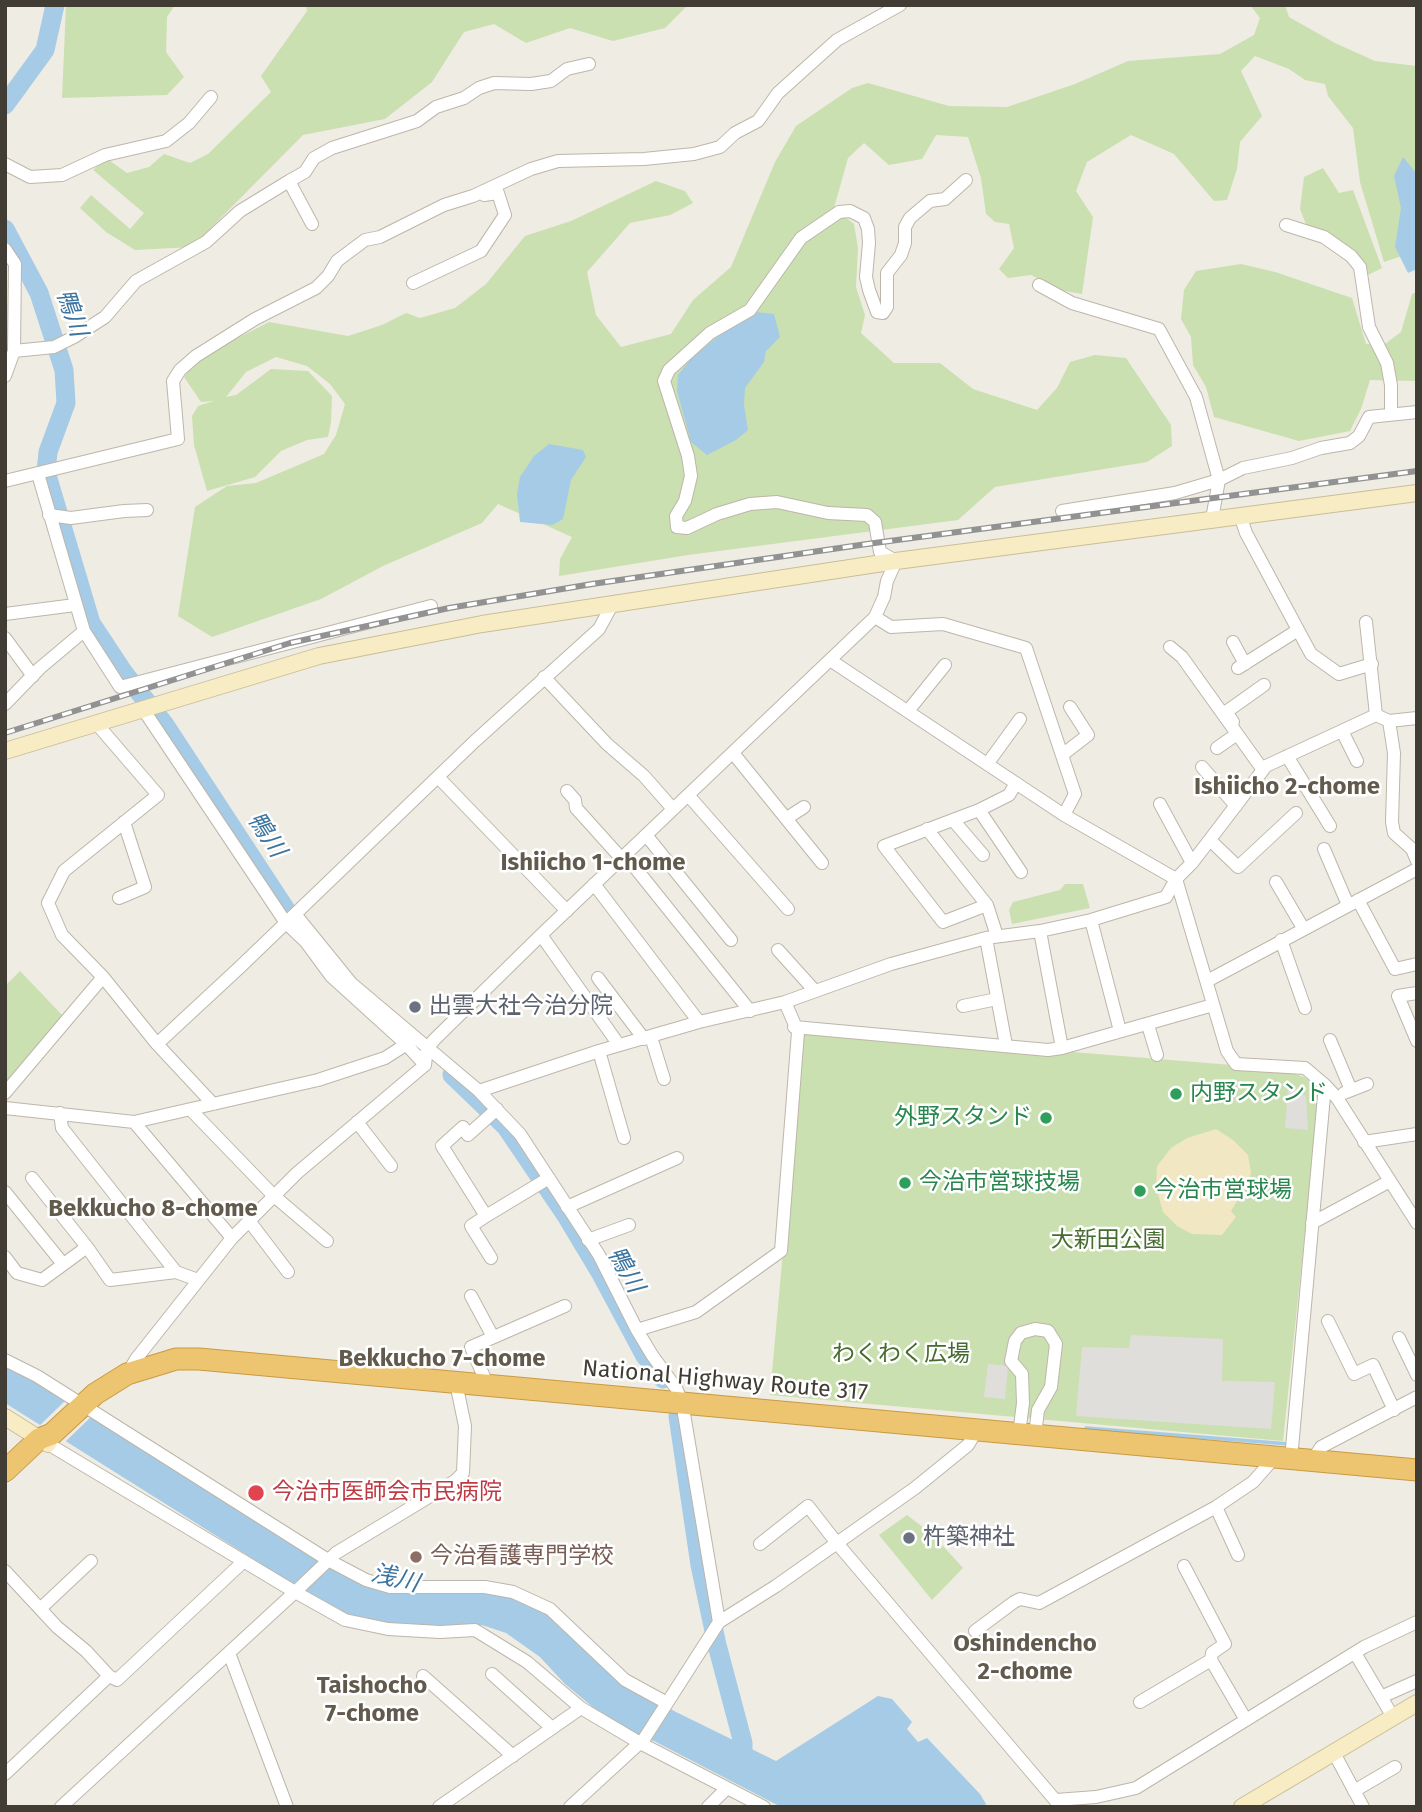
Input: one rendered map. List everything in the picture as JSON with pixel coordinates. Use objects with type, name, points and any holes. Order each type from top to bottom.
[{"type":"highway","name":"National Highway Route 317","points":[[5,1488],[47,1439],[81,1406],[127,1374],[176,1359],[682,1402],[1417,1470]]},
{"type":"highway","name":"National Highway Route 317","points":[[5,1471],[47,1439]]},
{"type":"street","points":[[5,481],[178,439],[173,381],[180,370],[196,356],[255,319],[316,288],[328,276],[337,261],[365,240],[380,237],[444,205],[473,196],[531,169],[558,160],[644,159],[694,155],[720,147],[735,133],[758,121],[778,93],[837,40],[900,5]]},
{"type":"street","points":[[14,351],[54,348],[74,337],[105,317],[136,281],[206,242],[240,211],[305,172],[314,158],[332,148],[408,124],[436,107],[464,98],[479,88],[494,83],[530,84],[551,80],[567,69],[589,64]]},
{"type":"street","points":[[5,164],[30,177],[62,175],[105,155],[166,141],[189,123],[211,97]]},
{"type":"street","points":[[896,561],[880,552],[875,522],[867,516],[855,513],[828,513],[777,502],[750,504],[717,514],[687,528],[677,527],[676,516],[685,501],[691,476],[688,456],[664,381],[669,370],[710,333],[750,310],[801,238],[839,212],[850,211],[864,218],[869,243],[866,277],[877,312],[883,313],[887,307],[887,273],[901,255],[905,243],[905,226],[909,218],[930,201],[945,199],[966,180]]},
{"type":"street","points":[[289,181],[312,224]]},
{"type":"street","points":[[413,283],[481,251],[496,230],[505,215],[498,194],[473,196]]},
{"type":"street","points":[[1286,225],[1324,237],[1360,267],[1369,327],[1387,363],[1391,385],[1391,413]]},
{"type":"street","points":[[5,249],[15,264],[14,351],[5,376]]},
{"type":"street","points":[[1039,285],[1072,303],[1159,329],[1196,397],[1219,480],[1212,519]]},
{"type":"street","points":[[1062,511],[1152,498],[1219,480],[1243,468],[1350,443],[1359,436],[1369,417],[1417,412]]},
{"type":"street","points":[[38,474],[84,631],[120,687],[431,606]]},
{"type":"street","points":[[5,751],[319,656],[482,624],[896,561],[1417,493]]},
{"type":"street","points":[[52,515],[71,518],[147,510]]},
{"type":"street","points":[[1240,515],[1246,533],[1311,654],[1339,674],[1371,664]]},
{"type":"street","points":[[127,1374],[232,1238],[297,1173],[425,1065],[427,1048],[594,884],[875,617],[896,561]]},
{"type":"street","points":[[5,614],[75,605]]},
{"type":"street","points":[[157,1044],[438,776],[599,628],[612,605]]},
{"type":"street","points":[[875,617],[891,627],[943,624],[1026,649],[1075,794],[1064,815]]},
{"type":"street","points":[[1366,622],[1376,715]]},
{"type":"street","points":[[1233,642],[1241,666],[1298,630]]},
{"type":"street","points":[[5,704],[84,631]]},
{"type":"street","points":[[5,638],[33,676]]},
{"type":"street","points":[[1170,648],[1182,657],[1263,770]]},
{"type":"street","points":[[830,660],[1064,815],[1175,879],[1227,1051],[1236,1064],[1305,1068],[1325,1085],[1335,1096],[1417,1223]]},
{"type":"street","points":[[908,711],[945,665]]},
{"type":"street","points":[[544,677],[607,744],[644,776],[673,809]]},
{"type":"street","points":[[1217,748],[1237,727],[1226,712],[1264,685]]},
{"type":"street","points":[[1062,755],[1088,735],[1070,707]]},
{"type":"street","points":[[143,709],[291,918],[351,983],[411,1041],[425,1065]]},
{"type":"street","points":[[479,1091],[618,1045],[785,1002],[891,964],[991,937],[1040,931],[1091,920],[1166,897],[1175,879],[1192,863],[1266,766],[1376,715],[1389,721],[1417,718]]},
{"type":"street","points":[[988,763],[1020,719]]},
{"type":"street","points":[[1389,721],[1394,753],[1394,833],[1415,853]]},
{"type":"street","points":[[96,723],[158,795],[64,871],[48,903],[62,935],[103,977],[157,1044],[213,1104]]},
{"type":"street","points":[[1342,731],[1357,761]]},
{"type":"street","points":[[733,753],[822,863]]},
{"type":"street","points":[[1287,756],[1331,826]]},
{"type":"street","points":[[1202,767],[1236,806]]},
{"type":"street","points":[[438,776],[567,911]]},
{"type":"street","points":[[987,905],[943,922],[884,846],[979,810],[1009,795],[1016,783]]},
{"type":"street","points":[[567,791],[575,800],[576,808],[623,857],[750,1011]]},
{"type":"street","points":[[688,795],[788,909]]},
{"type":"street","points":[[1160,804],[1192,863]]},
{"type":"street","points":[[787,818],[804,807]]},
{"type":"street","points":[[979,810],[1021,872]]},
{"type":"street","points":[[1210,840],[1238,867],[1296,813]]},
{"type":"street","points":[[953,820],[983,855]]},
{"type":"street","points":[[119,898],[145,887],[124,822]]},
{"type":"street","points":[[927,829],[987,905],[1006,1045]]},
{"type":"street","points":[[646,835],[731,940]]},
{"type":"street","points":[[1324,849],[1353,903],[1395,969],[1417,964]]},
{"type":"street","points":[[1206,981],[1417,869]]},
{"type":"street","points":[[1276,882],[1303,928]]},
{"type":"street","points":[[594,884],[699,1022]]},
{"type":"street","points":[[1091,920],[1120,1031]]},
{"type":"street","points":[[1040,931],[1062,1048]]},
{"type":"street","points":[[541,935],[618,1045]]},
{"type":"street","points":[[1280,940],[1305,1008]]},
{"type":"street","points":[[778,950],[816,991]]},
{"type":"street","points":[[5,1093],[103,977]]},
{"type":"street","points":[[598,978],[648,1038],[664,1079]]},
{"type":"street","points":[[1417,993],[1398,996],[1417,1041]]},
{"type":"street","points":[[963,1006],[998,999]]},
{"type":"street","points":[[637,1330],[696,1312],[781,1251],[798,1032],[785,1002]]},
{"type":"street","points":[[794,1027],[1048,1049],[1062,1048],[1213,1005]]},
{"type":"street","points":[[1148,1025],[1157,1055]]},
{"type":"street","points":[[1331,1040],[1351,1090]]},
{"type":"street","points":[[411,1041],[427,1048],[479,1091],[520,1134],[599,1255],[637,1330],[676,1388],[682,1402],[719,1622]]},
{"type":"street","points":[[5,1108],[134,1122],[318,1080],[385,1058],[411,1041]]},
{"type":"street","points":[[599,1051],[624,1138]]},
{"type":"street","points":[[1335,1096],[1367,1084]]},
{"type":"street","points":[[1293,1459],[1325,1085]]},
{"type":"street","points":[[486,1216],[442,1146],[463,1127],[468,1135],[497,1109]]},
{"type":"street","points":[[191,1110],[274,1196],[327,1241]]},
{"type":"street","points":[[60,1113],[62,1128],[176,1272]]},
{"type":"street","points":[[134,1122],[232,1238]]},
{"type":"street","points":[[358,1122],[391,1166]]},
{"type":"street","points":[[1364,1142],[1417,1134]]},
{"type":"street","points":[[567,1207],[677,1158]]},
{"type":"street","points":[[32,1178],[110,1280],[176,1272],[198,1280]]},
{"type":"street","points":[[491,1258],[471,1226],[549,1178]]},
{"type":"street","points":[[1312,1223],[1390,1181]]},
{"type":"street","points":[[5,1192],[63,1264]]},
{"type":"street","points":[[250,1222],[288,1272]]},
{"type":"street","points":[[588,1240],[629,1225]]},
{"type":"street","points":[[5,1257],[17,1273],[42,1280],[87,1247]]},
{"type":"street","points":[[471,1296],[494,1337]]},
{"type":"street","points":[[488,1386],[471,1348],[565,1306]]},
{"type":"street","points":[[1328,1321],[1354,1374],[1373,1365],[1394,1410]]},
{"type":"street","points":[[1035,1329],[1048,1332],[1056,1344],[1051,1387],[1027,1434],[1021,1374],[1011,1361],[1015,1341],[1021,1333],[1035,1329]]},
{"type":"street","points":[[1399,1338],[1417,1375]]},
{"type":"street","points":[[5,1360],[37,1376],[327,1561],[366,1580],[390,1587],[485,1587],[513,1592],[534,1600],[550,1609],[625,1680],[666,1705]]},
{"type":"street","points":[[62,1806],[327,1561],[463,1473],[465,1426],[456,1383]]},
{"type":"street","points":[[975,1631],[1014,1602],[1020,1599],[1039,1603],[1216,1507],[1293,1459],[1417,1397]]},
{"type":"street","points":[[5,1418],[47,1439],[345,1620],[377,1627],[440,1632],[475,1630],[527,1662],[582,1707],[764,1807]]},
{"type":"street","points":[[570,1807],[642,1741],[719,1622],[776,1586],[915,1488],[968,1445],[977,1430]]},
{"type":"street","points":[[760,1544],[808,1506],[1058,1803],[1136,1788],[1355,1653],[1417,1622]]},
{"type":"street","points":[[1216,1507],[1238,1555]]},
{"type":"street","points":[[41,1608],[91,1561]]},
{"type":"street","points":[[5,1572],[109,1676],[117,1680],[244,1561]]},
{"type":"street","points":[[1184,1566],[1225,1644],[1212,1653],[1211,1660],[1246,1720]]},
{"type":"street","points":[[229,1653],[287,1807]]},
{"type":"street","points":[[1355,1653],[1393,1717]]},
{"type":"street","points":[[1140,1702],[1211,1660]]},
{"type":"street","points":[[492,1674],[552,1728]]},
{"type":"street","points":[[5,1774],[109,1676]]},
{"type":"street","points":[[423,1676],[513,1756]]},
{"type":"street","points":[[1381,1697],[1417,1681]]},
{"type":"street","points":[[1242,1807],[1417,1703]]},
{"type":"street","points":[[439,1807],[456,1802],[513,1756],[582,1707]]},
{"type":"street","points":[[1334,1753],[1363,1807]]},
{"type":"street","points":[[1354,1791],[1395,1767]]},
{"type":"street","points":[[708,1807],[727,1788]]},
{"type":"green space","points":[[66,5],[175,5],[167,17],[166,52],[184,77],[167,95],[62,98]]},
{"type":"green space","points":[[306,5],[688,5],[665,28],[613,41],[570,28],[526,43],[494,24],[464,32],[432,82],[385,119],[303,135],[192,247],[135,250],[106,232],[80,208],[91,195],[130,229],[144,213],[93,170],[106,158],[127,173],[149,167],[164,154],[190,163],[208,154],[271,92],[261,76],[307,11]]},
{"type":"green space","points":[[1250,5],[1285,5],[1289,17],[1335,43],[1375,61],[1417,66],[1417,251],[1384,262],[1360,182],[1353,128],[1328,96],[1325,84],[1305,80],[1289,69],[1255,56],[1241,71],[1262,116],[1240,142],[1237,169],[1227,200],[1214,201],[1174,154],[1131,135],[1087,162],[1076,191],[1093,217],[1082,294],[1059,290],[1031,275],[1008,278],[999,269],[1014,248],[1009,224],[995,222],[986,214],[981,178],[968,137],[936,135],[922,159],[889,165],[864,143],[848,158],[834,208],[854,224],[858,248],[856,287],[865,315],[861,333],[894,363],[940,363],[973,389],[1037,410],[1057,388],[1070,362],[1095,355],[1126,358],[1171,425],[1172,446],[1147,462],[995,487],[958,520],[688,555],[559,576],[560,559],[572,537],[498,504],[482,523],[383,566],[321,599],[212,637],[178,616],[195,507],[227,486],[256,483],[324,454],[336,435],[345,404],[330,384],[307,366],[276,357],[246,372],[226,397],[236,395],[271,369],[308,371],[332,396],[328,437],[307,440],[281,451],[255,477],[207,491],[194,445],[192,416],[198,406],[214,401],[201,402],[184,377],[199,358],[269,322],[348,336],[382,325],[406,313],[420,318],[455,308],[486,284],[525,236],[571,221],[656,181],[685,191],[693,203],[670,215],[630,223],[587,272],[596,315],[621,347],[671,334],[693,300],[731,267],[775,162],[796,126],[852,88],[868,83],[949,106],[1007,107],[1075,84],[1128,61],[1220,54],[1254,35],[1260,18]]},
{"type":"green space","points":[[1323,168],[1339,193],[1353,190],[1382,268],[1366,276],[1351,248],[1307,227],[1300,209],[1304,177]]},
{"type":"green space","points":[[1241,264],[1275,272],[1352,298],[1366,344],[1385,344],[1401,332],[1412,294],[1417,292],[1417,381],[1370,380],[1361,409],[1350,431],[1299,441],[1214,417],[1206,387],[1193,365],[1191,337],[1181,319],[1184,290],[1196,271]]},
{"type":"green space","points":[[1065,884],[1083,884],[1090,908],[1012,924],[1009,910],[1013,902],[1060,890]]},
{"type":"green space","points":[[20,971],[64,1017],[5,1084],[5,986]]},
{"type":"green space","name":"大新田公園","points":[[803,1030],[1281,1069],[1304,1077],[1320,1089],[1283,1441],[770,1395]]},
{"type":"green space","points":[[907,1515],[933,1535],[963,1568],[932,1600],[879,1535]]},
{"type":"sand","points":[[1216,1129],[1233,1140],[1248,1155],[1251,1173],[1249,1182],[1231,1211],[1236,1217],[1222,1235],[1192,1234],[1177,1226],[1163,1212],[1156,1187],[1157,1166],[1171,1148],[1187,1138]]},
{"type":"shaded area","points":[[1288,1090],[1299,1090],[1306,1097],[1308,1130],[1285,1128]]},
{"type":"shaded area","points":[[1131,1335],[1223,1339],[1222,1381],[1275,1382],[1271,1429],[1076,1416],[1082,1347],[1129,1348]]},
{"type":"shaded area","points":[[988,1364],[1008,1366],[1005,1399],[984,1397]]},
{"type":"water","points":[[1403,157],[1417,174],[1417,269],[1408,273],[1395,247],[1401,208],[1394,176]]},
{"type":"water","points":[[755,312],[774,314],[780,337],[766,351],[764,362],[745,388],[744,405],[748,430],[736,440],[707,455],[691,442],[677,391],[678,375],[690,360],[717,337]]},
{"type":"water","points":[[549,444],[583,450],[586,457],[571,480],[563,519],[552,525],[520,522],[517,494],[520,477],[534,456]]},
{"type":"water","points":[[5,1364],[31,1377],[371,1586],[482,1590],[526,1602],[555,1619],[620,1681],[776,1761],[878,1696],[892,1699],[912,1722],[907,1729],[918,1742],[927,1738],[980,1794],[986,1804],[983,1807],[781,1807],[654,1741],[633,1735],[594,1708],[565,1684],[540,1657],[506,1633],[482,1625],[397,1625],[358,1618],[328,1606],[5,1403]]},
{"type":"pier","points":[[67,1399],[93,1415],[64,1443],[39,1426]]},
{"type":"waterway","name":"鴨川","points":[[5,105],[45,50],[55,5]]},
{"type":"waterway","name":"鴨川","points":[[5,229],[39,293],[64,370],[66,403],[48,452],[46,472],[91,623],[124,673],[165,725],[294,922],[305,933]]},
{"type":"waterway","name":"鴨川","points":[[452,1075],[506,1127],[567,1217],[645,1356],[663,1379]]},
{"type":"waterway","name":"鴨川","points":[[678,1416],[700,1565],[717,1645],[743,1743],[743,1771]]},
{"type":"waterway","points":[[1086,1428],[1289,1442]]},
{"type":"railway","points":[[5,733],[290,643],[449,608],[867,544],[1417,471]]},
{"type":"place","name":"出雲大社今治分院","points":[[415,1007]]},
{"type":"place","name":"内野スタンド","points":[[1176,1094]]},
{"type":"place","name":"外野スタンド","points":[[1046,1118]]},
{"type":"place","name":"今治市営球技場","points":[[905,1183]]},
{"type":"place","name":"今治市営球場","points":[[1140,1191]]},
{"type":"place","name":"今治市医師会市民病院","points":[[256,1493]]},
{"type":"place","name":"杵築神社","points":[[909,1538]]},
{"type":"place","name":"今治看護専門学校","points":[[416,1557]]},
{"type":"district","name":"Ishiicho 2-chome","points":[[1287,787]]},
{"type":"district","name":"Ishiicho 1-chome","points":[[593,863]]},
{"type":"district","name":"Bekkucho 8-chome","points":[[153,1209]]},
{"type":"district","name":"Bekkucho 7-chome","points":[[442,1359]]},
{"type":"district","name":"Oshindencho 2-chome","points":[[1025,1658]]},
{"type":"district","name":"Taishocho 7-chome","points":[[372,1700]]},
{"type":"park label","name":"わくわく広場","points":[[901,1355]]},
{"type":"water label","name":"浅川","points":[[395,1579]]}]
